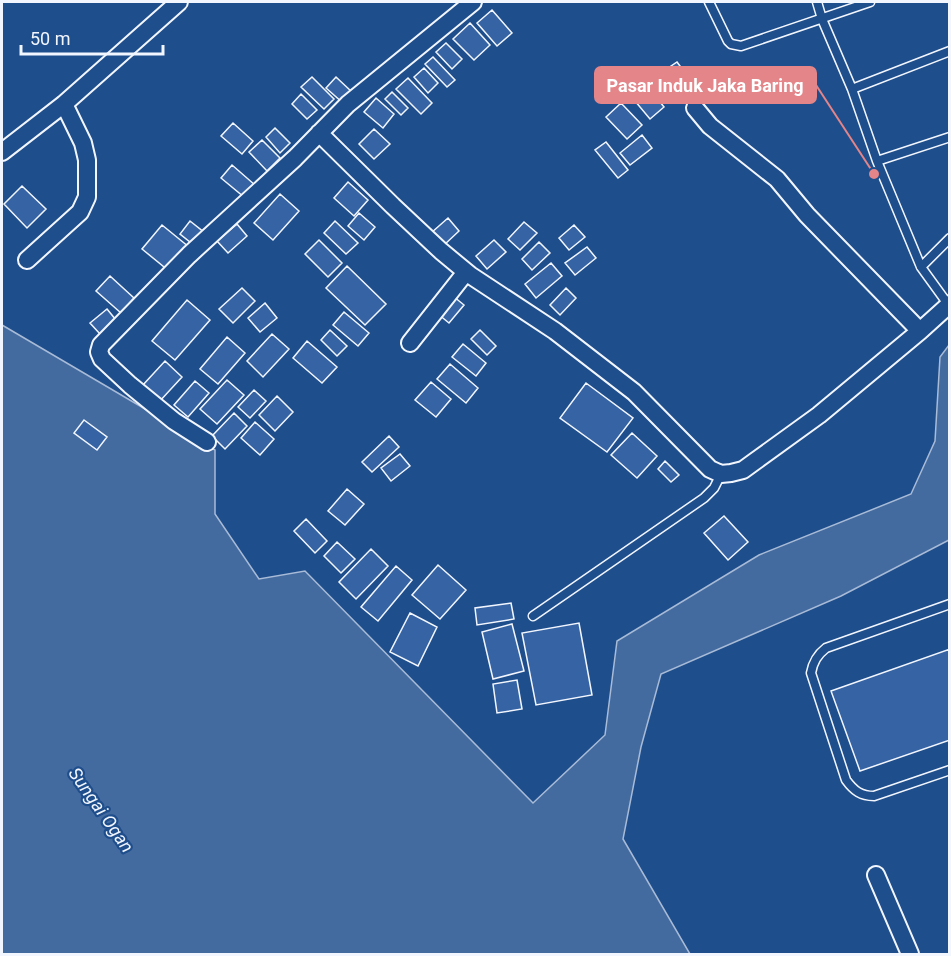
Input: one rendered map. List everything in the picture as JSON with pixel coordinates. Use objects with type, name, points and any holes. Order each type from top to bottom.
[{"type":"street","points":[[2,152],[64,104],[179,2]]},
{"type":"street","points":[[207,442],[174,421],[130,385],[102,358],[99,352],[101,345],[189,255],[295,158],[348,105],[473,2]]},
{"type":"street","points":[[27,260],[80,212],[87,197],[87,160],[83,143],[64,104]]},
{"type":"street","points":[[695,108],[710,126],[777,179],[807,215],[920,331]]},
{"type":"street","points":[[319,133],[393,206],[466,272],[591,358],[634,392],[710,469],[721,474],[743,470],[819,415],[949,306]]},
{"type":"street","points":[[410,343],[466,272]]},
{"type":"street","points":[[876,875],[910,954]]},
{"type":"lane","points":[[709,2],[725,38],[735,45],[748,45],[870,2]]},
{"type":"lane","points":[[817,2],[852,89],[877,161],[921,267],[949,306]]},
{"type":"lane","points":[[852,89],[950,51]]},
{"type":"lane","points":[[877,161],[950,137]]},
{"type":"lane","points":[[921,267],[950,238]]},
{"type":"lane","points":[[533,616],[704,498],[714,488],[721,474]]},
{"type":"lane","points":[[950,604],[826,648],[812,665],[811,674],[846,780],[858,793],[874,796],[950,770]]},
{"type":"water","name":"Sungai Ogan","points":[[2,325],[215,450],[215,514],[259,579],[305,571],[533,803],[605,735],[617,641],[759,555],[911,494],[935,441],[940,357],[949,345],[949,540],[841,596],[661,674],[641,747],[623,839],[690,954],[2,954]]},
{"type":"building","points":[[492,10],[512,33],[497,46],[477,23]]},
{"type":"building","points":[[470,23],[490,45],[474,60],[453,39]]},
{"type":"building","points":[[446,43],[462,59],[452,69],[436,52]]},
{"type":"building","points":[[433,57],[455,80],[447,87],[425,64]]},
{"type":"building","points":[[677,62],[695,86],[676,99],[658,75]]},
{"type":"building","points":[[424,68],[438,83],[428,93],[414,77]]},
{"type":"building","points":[[312,77],[334,99],[324,109],[301,87]]},
{"type":"building","points":[[336,77],[353,93],[343,103],[326,88]]},
{"type":"building","points":[[408,78],[432,103],[421,114],[396,89]]},
{"type":"building","points":[[645,83],[664,107],[650,119],[630,95]]},
{"type":"building","points":[[392,92],[408,108],[401,115],[385,99]]},
{"type":"building","points":[[301,94],[317,110],[307,119],[292,104]]},
{"type":"building","points":[[376,98],[394,114],[383,128],[364,112]]},
{"type":"building","points":[[621,103],[642,125],[627,139],[606,117]]},
{"type":"building","points":[[233,123],[253,141],[242,154],[221,136]]},
{"type":"building","points":[[275,128],[290,143],[280,153],[266,137]]},
{"type":"building","points":[[374,129],[390,144],[374,159],[359,144]]},
{"type":"building","points":[[642,135],[652,148],[630,165],[620,153]]},
{"type":"building","points":[[262,140],[280,158],[267,171],[249,152]]},
{"type":"building","points":[[606,142],[628,170],[618,178],[595,150]]},
{"type":"building","points":[[232,165],[255,185],[244,197],[221,178]]},
{"type":"building","points":[[348,182],[368,200],[354,216],[334,198]]},
{"type":"building","points":[[22,186],[46,209],[27,228],[4,204]]},
{"type":"building","points":[[280,194],[299,211],[273,240],[254,223]]},
{"type":"building","points":[[359,213],[375,227],[364,240],[348,226]]},
{"type":"building","points":[[448,218],[459,231],[443,246],[431,233]]},
{"type":"building","points":[[190,221],[205,233],[195,246],[180,234]]},
{"type":"building","points":[[335,221],[358,243],[346,254],[324,233]]},
{"type":"building","points":[[524,222],[537,233],[520,250],[508,239]]},
{"type":"building","points":[[237,224],[247,236],[228,253],[217,241]]},
{"type":"building","points":[[162,225],[189,247],[169,271],[142,249]]},
{"type":"building","points":[[574,225],[585,237],[569,250],[559,238]]},
{"type":"building","points":[[319,240],[342,263],[328,277],[305,254]]},
{"type":"building","points":[[494,240],[506,252],[487,269],[476,256]]},
{"type":"building","points":[[539,242],[550,253],[532,270],[522,259]]},
{"type":"building","points":[[587,247],[596,258],[575,275],[565,263]]},
{"type":"building","points":[[551,263],[562,276],[536,298],[525,284]]},
{"type":"building","points":[[347,266],[386,304],[365,325],[326,288]]},
{"type":"building","points":[[110,276],[134,298],[121,313],[96,291]]},
{"type":"building","points":[[242,288],[255,301],[233,323],[219,309]]},
{"type":"building","points":[[566,288],[576,298],[560,315],[550,305]]},
{"type":"building","points":[[453,296],[464,305],[449,323],[438,314]]},
{"type":"building","points":[[187,300],[210,320],[175,360],[152,341]]},
{"type":"building","points":[[265,303],[277,318],[260,332],[248,318]]},
{"type":"building","points":[[107,309],[116,320],[100,334],[90,323]]},
{"type":"building","points":[[344,312],[369,333],[358,346],[333,325]]},
{"type":"building","points":[[330,330],[347,346],[337,356],[321,340]]},
{"type":"building","points":[[480,330],[496,346],[487,355],[471,339]]},
{"type":"building","points":[[272,334],[289,349],[263,377],[247,361]]},
{"type":"building","points":[[227,337],[245,353],[218,384],[200,369]]},
{"type":"building","points":[[307,341],[337,367],[322,383],[293,358]]},
{"type":"building","points":[[463,344],[486,363],[476,376],[452,357]]},
{"type":"building","points":[[165,361],[182,377],[159,402],[142,386]]},
{"type":"building","points":[[450,364],[478,388],[466,403],[437,379]]},
{"type":"building","points":[[227,380],[244,395],[217,424],[200,409]]},
{"type":"building","points":[[195,381],[209,393],[188,417],[174,405]]},
{"type":"building","points":[[431,382],[451,399],[436,417],[415,400]]},
{"type":"building","points":[[586,383],[633,418],[607,452],[560,418]]},
{"type":"building","points":[[254,390],[266,401],[250,418],[238,407]]},
{"type":"building","points":[[277,396],[293,412],[275,431],[259,415]]},
{"type":"building","points":[[234,413],[247,426],[225,449],[212,436]]},
{"type":"building","points":[[84,420],[107,437],[97,450],[74,433]]},
{"type":"building","points":[[255,422],[274,439],[260,455],[241,438]]},
{"type":"building","points":[[632,433],[657,456],[637,478],[611,455]]},
{"type":"building","points":[[389,436],[399,447],[372,472],[362,462]]},
{"type":"building","points":[[400,454],[410,466],[391,481],[381,468]]},
{"type":"building","points":[[665,461],[679,475],[671,482],[658,469]]},
{"type":"building","points":[[347,489],[364,504],[345,525],[328,511]]},
{"type":"building","points":[[724,516],[748,542],[728,560],[704,533]]},
{"type":"building","points":[[306,519],[327,541],[315,553],[294,531]]},
{"type":"building","points":[[337,542],[355,559],[341,573],[324,556]]},
{"type":"building","points":[[371,549],[388,566],[356,599],[339,582]]},
{"type":"building","points":[[438,565],[466,590],[440,619],[412,595]]},
{"type":"building","points":[[396,566],[412,580],[378,621],[361,607]]},
{"type":"building","points":[[511,603],[514,619],[477,625],[475,608]]},
{"type":"building","points":[[410,613],[437,627],[418,666],[390,652]]},
{"type":"building","points":[[579,623],[592,695],[536,705],[522,633]]},
{"type":"building","points":[[512,624],[524,671],[493,679],[482,632]]},
{"type":"building","points":[[950,649],[950,740],[860,771],[831,691]]},
{"type":"building","points":[[517,680],[522,709],[497,713],[493,684]]},
{"type":"place","name":"Pasar Induk Jaka Baring","points":[[874,174]]}]
